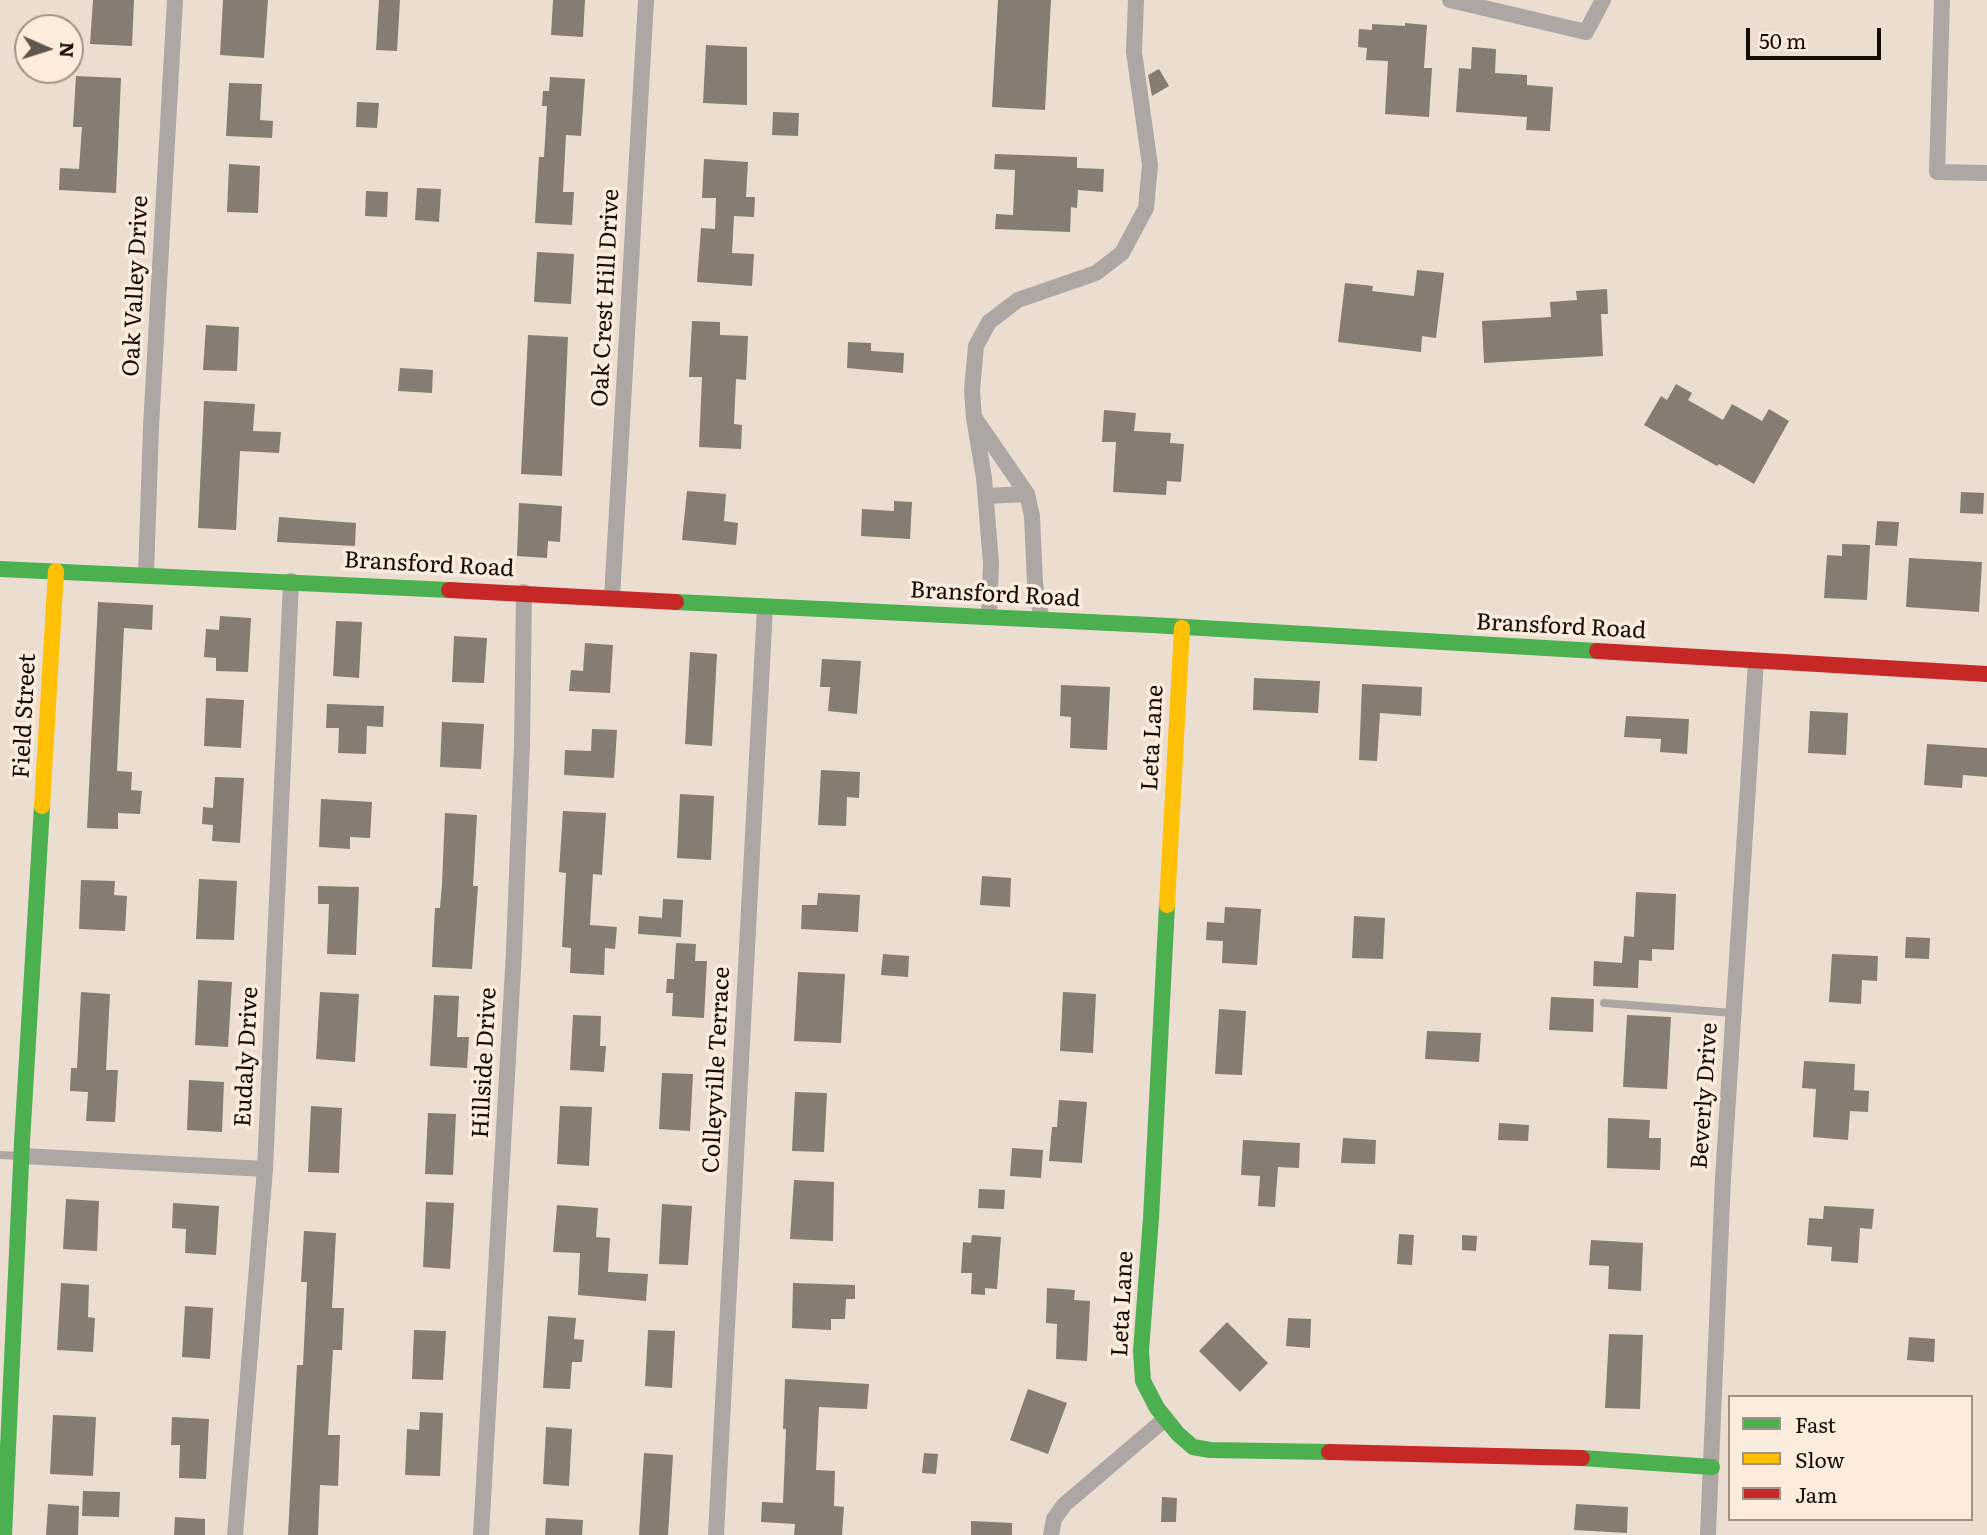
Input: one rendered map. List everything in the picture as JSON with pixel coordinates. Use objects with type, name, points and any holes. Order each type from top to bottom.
[{"type":"street","name":"Oak Valley Drive","points":[[146,575],[151,426],[175,0]]},
{"type":"street","name":"Oak Crest Hill Drive","points":[[612,598],[646,0]]},
{"type":"street","points":[[989,617],[991,563],[986,496],[972,390],[976,346],[989,322],[1018,300],[1096,273],[1122,254],[1146,208],[1150,164],[1135,52],[1136,0]]},
{"type":"street","points":[[1450,0],[1586,32],[1603,0]]},
{"type":"street","points":[[1942,0],[1937,172],[1987,173]]},
{"type":"street","points":[[974,418],[1027,494],[1032,516],[1035,584],[1042,620]]},
{"type":"street","points":[[986,496],[1027,494]]},
{"type":"street","name":"Bransford Road","points":[[0,569],[291,581],[989,617],[1987,674]]},
{"type":"street","name":"Field Street","points":[[4,1535],[22,1156],[56,571]]},
{"type":"street","name":"Eudaly Drive","points":[[235,1535],[265,1169],[291,581]]},
{"type":"street","name":"Hillside Drive","points":[[481,1535],[514,951],[522,744],[524,593]]},
{"type":"street","name":"Colleyville Terrace","points":[[716,1535],[765,607]]},
{"type":"street","name":"Leta Lane","points":[[1182,628],[1151,1218],[1140,1350],[1143,1381],[1165,1419],[1193,1447],[1210,1450],[1440,1453],[1582,1458],[1712,1467]]},
{"type":"street","name":"Beverly Drive","points":[[1708,1535],[1723,1178],[1756,661]]},
{"type":"street","points":[[22,1156],[265,1169]]},
{"type":"street","points":[[1051,1535],[1054,1518],[1064,1506],[1165,1419]]},
{"type":"lane","points":[[1604,1003],[1733,1013]]},
{"type":"lane","points":[[0,1155],[22,1156]]},
{"type":"building","points":[[93,0],[134,0],[132,46],[90,44]]},
{"type":"building","points":[[223,0],[268,0],[264,58],[220,55]]},
{"type":"building","points":[[379,0],[400,0],[397,51],[376,50]]},
{"type":"building","points":[[553,0],[585,0],[583,37],[551,35]]},
{"type":"building","points":[[998,0],[1051,0],[1045,110],[992,107]]},
{"type":"building","points":[[1405,23],[1427,25],[1424,68],[1432,68],[1429,117],[1385,114],[1388,61],[1366,60],[1367,48],[1358,47],[1359,29],[1372,30],[1372,24],[1405,26]]},
{"type":"building","points":[[706,45],[747,47],[747,105],[703,103]]},
{"type":"building","points":[[1472,47],[1496,49],[1495,73],[1527,75],[1527,85],[1553,87],[1550,131],[1526,130],[1527,117],[1456,112],[1459,68],[1471,69]]},
{"type":"building","points":[[1159,69],[1169,86],[1152,96],[1148,75]]},
{"type":"building","points":[[84,76],[121,78],[116,193],[59,190],[60,168],[79,169],[82,127],[73,127],[76,84],[84,84]]},
{"type":"building","points":[[550,77],[585,79],[581,136],[566,135],[563,192],[574,192],[572,225],[535,223],[539,157],[544,157],[547,106],[542,106],[543,91],[549,91]]},
{"type":"building","points":[[229,83],[262,84],[260,120],[273,121],[272,138],[226,136]]},
{"type":"building","points":[[357,102],[379,103],[377,128],[356,127]]},
{"type":"building","points":[[773,112],[799,113],[798,136],[772,135]]},
{"type":"building","points":[[995,154],[1077,157],[1077,168],[1104,169],[1103,192],[1078,190],[1077,208],[1071,207],[1070,232],[995,229],[996,214],[1013,215],[1015,170],[994,169]]},
{"type":"building","points":[[704,159],[748,162],[746,197],[755,197],[754,217],[734,216],[732,253],[754,254],[752,286],[697,282],[701,228],[715,229],[716,198],[702,198]]},
{"type":"building","points":[[229,164],[260,166],[258,213],[227,212]]},
{"type":"building","points":[[417,188],[441,189],[439,222],[415,220]]},
{"type":"building","points":[[366,191],[388,192],[387,217],[365,216]]},
{"type":"building","points":[[537,252],[574,254],[571,304],[534,302]]},
{"type":"building","points":[[1417,270],[1444,273],[1436,338],[1422,336],[1421,352],[1338,342],[1345,283],[1373,286],[1372,291],[1414,296]]},
{"type":"building","points":[[1607,289],[1608,314],[1601,314],[1603,356],[1484,363],[1482,321],[1551,317],[1550,302],[1577,300],[1576,291]]},
{"type":"building","points":[[692,321],[720,322],[720,335],[748,336],[746,380],[736,379],[734,424],[742,425],[741,449],[699,447],[702,377],[689,377]]},
{"type":"building","points":[[206,325],[239,327],[237,371],[203,370]]},
{"type":"building","points":[[528,335],[568,337],[562,476],[521,474]]},
{"type":"building","points":[[848,342],[871,343],[871,351],[904,353],[903,373],[847,368]]},
{"type":"building","points":[[400,368],[433,370],[432,393],[398,391]]},
{"type":"building","points":[[1676,384],[1692,393],[1688,400],[1723,420],[1732,404],[1762,421],[1769,409],[1789,421],[1754,484],[1644,425],[1661,396],[1667,400]]},
{"type":"building","points":[[204,401],[255,404],[253,431],[281,432],[279,453],[240,451],[236,530],[198,528]]},
{"type":"building","points":[[1104,410],[1136,413],[1134,431],[1171,433],[1170,443],[1184,444],[1181,482],[1167,481],[1166,495],[1113,492],[1116,442],[1102,442]]},
{"type":"building","points":[[687,491],[726,494],[724,521],[738,523],[736,545],[682,540]]},
{"type":"building","points":[[1961,492],[1984,493],[1983,514],[1960,513]]},
{"type":"building","points":[[894,501],[912,502],[910,539],[861,536],[862,509],[894,511]]},
{"type":"building","points":[[519,503],[562,506],[560,542],[548,541],[547,558],[517,556]]},
{"type":"building","points":[[279,517],[356,523],[355,546],[277,542]]},
{"type":"building","points":[[1877,521],[1899,522],[1897,546],[1875,545]]},
{"type":"building","points":[[1842,544],[1870,545],[1867,600],[1824,598],[1827,555],[1842,556]]},
{"type":"building","points":[[1909,558],[1982,562],[1979,612],[1906,607]]},
{"type":"building","points":[[98,602],[153,605],[152,630],[124,628],[117,771],[132,772],[131,790],[142,791],[140,814],[118,813],[118,829],[87,828]]},
{"type":"building","points":[[220,616],[251,618],[248,672],[216,671],[216,658],[204,657],[206,629],[219,630]]},
{"type":"building","points":[[336,621],[362,622],[359,678],[333,676]]},
{"type":"building","points":[[454,636],[487,638],[484,683],[452,682]]},
{"type":"building","points":[[585,643],[613,645],[610,693],[569,691],[571,670],[583,671]]},
{"type":"building","points":[[690,652],[717,654],[712,746],[685,744]]},
{"type":"building","points":[[822,659],[861,661],[857,714],[828,711],[830,687],[820,687]]},
{"type":"building","points":[[1254,678],[1320,681],[1318,713],[1253,710]]},
{"type":"building","points":[[1362,684],[1422,687],[1421,716],[1380,713],[1377,761],[1359,760]]},
{"type":"building","points":[[1061,685],[1110,687],[1107,750],[1070,748],[1071,717],[1060,716]]},
{"type":"building","points":[[206,698],[244,700],[241,748],[204,746]]},
{"type":"building","points":[[327,704],[384,706],[383,727],[367,726],[366,754],[338,753],[339,728],[326,728]]},
{"type":"building","points":[[1810,711],[1848,713],[1846,755],[1808,753]]},
{"type":"building","points":[[1626,716],[1689,719],[1687,754],[1660,752],[1661,739],[1624,737]]},
{"type":"building","points":[[442,722],[484,724],[481,769],[440,767]]},
{"type":"building","points":[[592,729],[617,730],[614,778],[564,775],[565,750],[591,751]]},
{"type":"building","points":[[1927,744],[1987,748],[1987,777],[1963,775],[1962,788],[1924,785]]},
{"type":"building","points":[[821,770],[860,772],[859,798],[847,797],[846,826],[818,825]]},
{"type":"building","points":[[215,777],[244,778],[240,843],[212,841],[213,825],[202,824],[203,807],[213,808]]},
{"type":"building","points":[[680,794],[714,796],[711,860],[677,858]]},
{"type":"building","points":[[321,799],[372,802],[370,838],[350,837],[350,849],[319,847]]},
{"type":"building","points":[[563,811],[606,813],[602,875],[593,874],[590,925],[617,927],[615,949],[605,948],[604,975],[570,973],[571,948],[562,947],[566,873],[559,872]]},
{"type":"building","points":[[445,813],[477,815],[473,886],[478,886],[472,969],[432,967],[435,908],[440,908]]},
{"type":"building","points":[[982,876],[1011,878],[1010,907],[980,905]]},
{"type":"building","points":[[199,879],[237,881],[234,940],[196,939]]},
{"type":"building","points":[[81,880],[115,881],[114,895],[127,896],[125,931],[79,929]]},
{"type":"building","points":[[318,886],[359,887],[356,955],[327,954],[329,904],[318,904]]},
{"type":"building","points":[[1636,892],[1676,894],[1674,950],[1652,949],[1652,961],[1639,960],[1638,988],[1593,986],[1594,961],[1622,963],[1624,936],[1634,937]]},
{"type":"building","points":[[818,893],[860,895],[858,932],[801,929],[802,905],[817,905]]},
{"type":"building","points":[[663,899],[683,900],[681,937],[638,934],[639,916],[662,918]]},
{"type":"building","points":[[1225,907],[1261,909],[1257,965],[1222,963],[1223,941],[1206,940],[1207,922],[1224,923]]},
{"type":"building","points":[[1354,916],[1385,918],[1383,959],[1352,958]]},
{"type":"building","points":[[1906,937],[1930,938],[1929,959],[1905,958]]},
{"type":"building","points":[[676,943],[696,944],[695,961],[707,961],[704,1018],[672,1016],[673,993],[666,993],[667,979],[674,979]]},
{"type":"building","points":[[883,954],[909,956],[908,977],[881,975]]},
{"type":"building","points":[[1832,954],[1878,956],[1877,981],[1862,980],[1861,1004],[1829,1002]]},
{"type":"building","points":[[798,972],[845,974],[841,1043],[794,1041]]},
{"type":"building","points":[[198,980],[232,982],[228,1047],[195,1045]]},
{"type":"building","points":[[81,992],[110,994],[106,1070],[118,1070],[115,1122],[86,1121],[88,1092],[70,1091],[71,1068],[77,1068]]},
{"type":"building","points":[[320,992],[359,994],[355,1062],[316,1059]]},
{"type":"building","points":[[1063,992],[1096,994],[1093,1053],[1060,1051]]},
{"type":"building","points":[[434,995],[459,996],[457,1037],[469,1037],[467,1068],[430,1066]]},
{"type":"building","points":[[1551,997],[1594,999],[1593,1032],[1549,1030]]},
{"type":"building","points":[[1219,1009],[1246,1011],[1242,1075],[1215,1074]]},
{"type":"building","points":[[573,1015],[601,1016],[600,1046],[606,1046],[604,1072],[570,1070]]},
{"type":"building","points":[[1627,1015],[1671,1017],[1667,1089],[1623,1087]]},
{"type":"building","points":[[1427,1031],[1481,1033],[1479,1062],[1425,1059]]},
{"type":"building","points":[[1804,1061],[1855,1064],[1854,1090],[1869,1091],[1868,1112],[1850,1111],[1848,1140],[1813,1137],[1816,1089],[1802,1088]]},
{"type":"building","points":[[662,1073],[693,1074],[690,1131],[659,1129]]},
{"type":"building","points":[[189,1080],[224,1082],[222,1132],[187,1130]]},
{"type":"building","points":[[795,1092],[827,1093],[824,1152],[792,1151]]},
{"type":"building","points":[[1059,1100],[1087,1102],[1082,1163],[1049,1161],[1052,1127],[1057,1127]]},
{"type":"building","points":[[311,1106],[342,1108],[339,1173],[308,1172]]},
{"type":"building","points":[[560,1106],[592,1107],[589,1166],[557,1164]]},
{"type":"building","points":[[428,1113],[456,1114],[453,1175],[425,1174]]},
{"type":"building","points":[[1608,1118],[1650,1120],[1649,1138],[1661,1138],[1660,1170],[1607,1168]]},
{"type":"building","points":[[1499,1123],[1529,1125],[1528,1141],[1498,1140]]},
{"type":"building","points":[[1343,1138],[1376,1140],[1375,1164],[1341,1163]]},
{"type":"building","points":[[1243,1140],[1300,1143],[1299,1168],[1278,1167],[1275,1207],[1258,1206],[1260,1176],[1241,1175]]},
{"type":"building","points":[[1012,1148],[1043,1150],[1041,1178],[1010,1176]]},
{"type":"building","points":[[794,1180],[834,1182],[833,1241],[790,1239]]},
{"type":"building","points":[[979,1189],[1005,1190],[1004,1209],[978,1208]]},
{"type":"building","points":[[66,1199],[99,1201],[97,1251],[63,1249]]},
{"type":"building","points":[[426,1202],[454,1203],[450,1269],[423,1267]]},
{"type":"building","points":[[173,1203],[219,1206],[216,1255],[185,1253],[186,1229],[172,1228]]},
{"type":"building","points":[[662,1204],[692,1206],[688,1265],[659,1264]]},
{"type":"building","points":[[557,1205],[598,1208],[596,1237],[610,1238],[608,1272],[648,1274],[646,1301],[578,1295],[580,1253],[553,1252]]},
{"type":"building","points":[[1824,1206],[1874,1209],[1872,1229],[1860,1228],[1858,1263],[1831,1261],[1832,1247],[1807,1245],[1809,1218],[1823,1219]]},
{"type":"building","points":[[304,1231],[336,1233],[332,1308],[344,1308],[342,1350],[333,1350],[328,1435],[340,1435],[338,1486],[320,1485],[318,1535],[288,1535],[297,1365],[303,1365],[307,1282],[301,1282]]},
{"type":"building","points":[[1399,1234],[1414,1235],[1412,1265],[1397,1264]]},
{"type":"building","points":[[972,1235],[1001,1237],[997,1289],[985,1288],[985,1295],[971,1294],[972,1273],[961,1273],[963,1242],[971,1243]]},
{"type":"building","points":[[1462,1235],[1477,1236],[1476,1251],[1462,1250]]},
{"type":"building","points":[[1591,1240],[1643,1243],[1641,1291],[1608,1289],[1609,1266],[1589,1265]]},
{"type":"building","points":[[61,1283],[89,1285],[88,1317],[95,1318],[93,1352],[57,1350]]},
{"type":"building","points":[[793,1283],[855,1285],[855,1299],[846,1299],[845,1319],[831,1319],[831,1330],[792,1328]]},
{"type":"building","points":[[1047,1288],[1075,1290],[1074,1300],[1090,1301],[1087,1361],[1056,1359],[1057,1324],[1046,1323]]},
{"type":"building","points":[[185,1306],[213,1308],[210,1359],[182,1357]]},
{"type":"building","points":[[548,1316],[576,1318],[574,1339],[584,1340],[582,1362],[572,1362],[570,1389],[543,1388]]},
{"type":"building","points":[[1288,1318],[1311,1319],[1310,1348],[1286,1346]]},
{"type":"building","points":[[1227,1322],[1268,1363],[1240,1392],[1199,1351]]},
{"type":"building","points":[[414,1330],[446,1331],[443,1380],[412,1379]]},
{"type":"building","points":[[648,1330],[675,1331],[672,1388],[645,1386]]},
{"type":"building","points":[[1609,1334],[1643,1335],[1640,1409],[1605,1408]]},
{"type":"building","points":[[1909,1337],[1935,1339],[1934,1362],[1907,1360]]},
{"type":"building","points":[[785,1379],[869,1384],[867,1409],[819,1407],[816,1470],[835,1471],[834,1506],[844,1507],[842,1535],[794,1535],[795,1524],[761,1522],[762,1502],[783,1503]]},
{"type":"building","points":[[1028,1389],[1067,1403],[1048,1454],[1010,1440]]},
{"type":"building","points":[[420,1412],[443,1413],[440,1476],[405,1475],[407,1429],[419,1430]]},
{"type":"building","points":[[53,1415],[96,1417],[93,1476],[50,1474]]},
{"type":"building","points":[[172,1417],[209,1419],[206,1479],[179,1478],[180,1445],[171,1445]]},
{"type":"building","points":[[546,1427],[572,1429],[569,1486],[543,1484]]},
{"type":"building","points":[[644,1453],[673,1455],[668,1535],[639,1535]]},
{"type":"building","points":[[924,1453],[938,1454],[936,1474],[922,1473]]},
{"type":"building","points":[[83,1491],[120,1492],[119,1517],[82,1516]]},
{"type":"building","points":[[1162,1497],[1177,1498],[1176,1522],[1161,1522]]},
{"type":"building","points":[[48,1504],[79,1506],[78,1535],[46,1535]]},
{"type":"building","points":[[1576,1504],[1628,1507],[1627,1533],[1574,1530]]},
{"type":"building","points":[[175,1517],[205,1519],[205,1535],[174,1535]]},
{"type":"building","points":[[546,1518],[583,1520],[582,1535],[545,1535]]},
{"type":"building","points":[[971,1521],[1012,1523],[1012,1535],[971,1535]]},
{"type":"traffic: fast","points":[[0,569],[449,590]]},
{"type":"traffic: fast","points":[[676,602],[1151,625],[1597,651]]},
{"type":"traffic: fast","points":[[4,1535],[22,1142],[42,806]]},
{"type":"traffic: fast","points":[[1167,905],[1151,1218],[1141,1351],[1143,1381],[1157,1408],[1178,1434],[1193,1447],[1210,1450],[1329,1452]]},
{"type":"traffic: fast","points":[[1582,1458],[1712,1467]]},
{"type":"traffic: slow","points":[[42,806],[56,571]]},
{"type":"traffic: slow","points":[[1167,905],[1182,628]]},
{"type":"traffic: jam","points":[[449,590],[676,602]]},
{"type":"traffic: jam","points":[[1597,651],[1987,674]]},
{"type":"traffic: jam","points":[[1329,1452],[1582,1458]]}]
